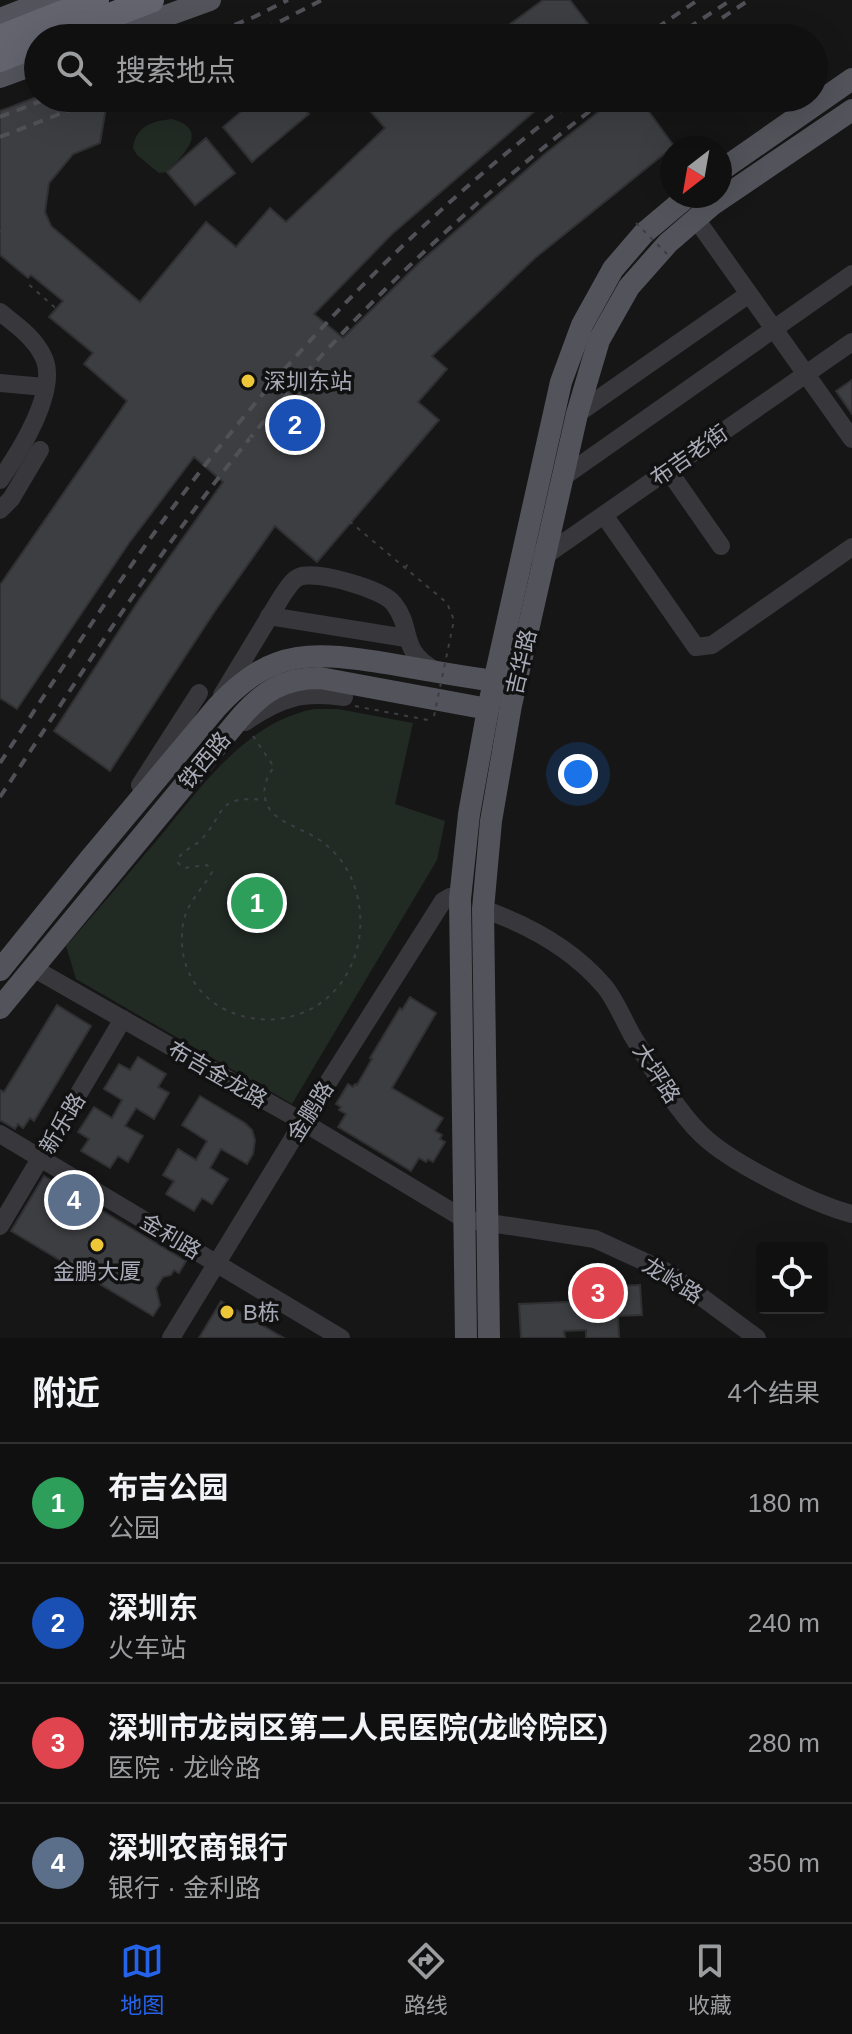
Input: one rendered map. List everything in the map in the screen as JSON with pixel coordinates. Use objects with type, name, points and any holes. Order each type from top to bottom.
[{"type":"highway","points":[[35,24],[96,0]]},
{"type":"highway","points":[[89,24],[151,0]]},
{"type":"highway","points":[[0,38],[24,28]]},
{"type":"highway","points":[[0,59],[24,50]]},
{"type":"main road","points":[[0,19],[49,0]]},
{"type":"main road","points":[[71,24],[134,0]]},
{"type":"main road","points":[[144,24],[210,0]]},
{"type":"main road","points":[[0,51],[24,42]]},
{"type":"main road","points":[[0,77],[24,68]]},
{"type":"main road","points":[[828,96],[852,79]]},
{"type":"main road","name":"吉华路","points":[[489,1338],[483,909],[491,821],[508,719],[577,414],[599,340],[629,287],[668,243],[696,219],[852,110]]},
{"type":"main road","points":[[732,163],[805,112]]},
{"type":"main road","name":"吉华路","points":[[466,1338],[460,899],[469,814],[488,709],[561,382],[582,325],[613,269],[644,233],[674,208]]},
{"type":"main road","name":"铁西路","points":[[0,1008],[250,706],[271,676],[292,658],[326,655],[494,681]]},
{"type":"main road","name":"铁西路","points":[[0,970],[236,687],[271,676],[320,678],[488,709]]},
{"type":"street","points":[[696,219],[852,439]]},
{"type":"street","points":[[562,478],[852,274]]},
{"type":"street","points":[[577,414],[749,294]]},
{"type":"street","points":[[0,312],[22,329],[45,359],[45,387],[39,413],[0,480]]},
{"type":"street","name":"布吉老街","points":[[546,555],[852,342]]},
{"type":"street","points":[[0,383],[45,387]]},
{"type":"street","points":[[0,510],[11,499],[40,450]]},
{"type":"street","points":[[668,470],[721,546]]},
{"type":"street","points":[[604,515],[696,647],[712,645],[852,547]]},
{"type":"street","points":[[522,553],[546,555]]},
{"type":"street","points":[[203,724],[269,616],[294,581],[304,576],[364,586],[383,594],[397,609],[415,655],[439,672]]},
{"type":"street","points":[[269,616],[406,638]]},
{"type":"street","points":[[269,616],[261,643],[271,676]]},
{"type":"street","points":[[89,860],[199,693]]},
{"type":"street","points":[[223,737],[263,710],[293,697],[316,694],[349,701]]},
{"type":"street","name":"金鹏路","points":[[171,1338],[443,901],[450,897],[460,899]]},
{"type":"street","name":"大坪路","points":[[483,909],[540,933],[583,964],[607,989],[632,1034],[686,1116],[703,1136],[812,1201],[852,1214]]},
{"type":"street","name":"布吉金龙路","points":[[33,968],[303,1122],[464,1219],[487,1222]]},
{"type":"street","name":"新乐路","points":[[0,1226],[123,1019]]},
{"type":"street","name":"金利路","points":[[0,1134],[341,1338]]},
{"type":"street","name":"龙岭路","points":[[487,1222],[595,1239],[669,1273],[757,1338]]},
{"type":"path","points":[[636,223],[671,258]]},
{"type":"path","points":[[0,231],[447,603],[454,620],[433,721],[349,701]]},
{"type":"path","points":[[26,282],[60,312],[98,267]]},
{"type":"path","points":[[405,568],[409,562]]},
{"type":"path","points":[[252,736],[274,767],[264,787],[265,800],[271,812],[320,840],[336,855],[353,882],[360,914],[357,953],[338,987],[308,1011],[269,1021],[247,1019],[227,1012],[210,1000],[196,984],[184,954],[184,923],[190,903],[212,872],[207,865],[184,868],[177,862],[181,854],[205,834],[225,806],[240,799],[265,800]]},
{"type":"shaded area","points":[[172,119],[184,124],[192,136],[180,158],[167,172],[159,173],[133,148],[138,134],[146,126]]},
{"type":"shaded area","points":[[314,709],[338,709],[413,723],[395,804],[445,821],[437,860],[292,1104],[76,979],[66,946],[226,760],[266,728],[289,716]]},
{"type":"building","points":[[543,0],[570,0],[588,24],[510,24]]},
{"type":"building","points":[[24,102],[24,112],[105,112],[100,143],[73,154],[49,183],[45,212],[51,226],[140,302],[206,222],[236,247],[270,208],[286,222],[385,128],[371,112],[534,112],[392,234],[314,314],[343,338],[420,262],[598,112],[649,112],[667,136],[660,136],[660,157],[535,258],[432,356],[447,369],[418,402],[439,420],[317,562],[275,526],[110,771],[54,731],[139,600],[223,482],[194,457],[129,543],[17,709],[0,698],[0,585],[127,401],[84,364],[93,353],[49,317],[63,301],[0,255],[0,111]]},
{"type":"building","points":[[241,112],[309,114],[252,162],[223,127]]},
{"type":"building","points":[[206,138],[235,173],[195,205],[167,172]]},
{"type":"building","points":[[852,380],[852,414],[836,391]]},
{"type":"building","points":[[410,997],[436,1013],[392,1088],[443,1118],[435,1131],[442,1135],[440,1139],[445,1142],[433,1162],[419,1158],[411,1171],[338,1127],[346,1114],[336,1104],[348,1084],[353,1087],[357,1085],[400,1008],[402,1010]]},
{"type":"building","points":[[57,1005],[91,1026],[34,1121],[30,1118],[23,1128],[18,1124],[15,1129],[0,1120],[0,1090],[4,1092]]},
{"type":"building","points":[[138,1057],[166,1074],[158,1087],[169,1093],[154,1119],[136,1108],[125,1126],[143,1136],[128,1162],[118,1156],[110,1168],[81,1151],[89,1139],[78,1132],[94,1107],[112,1118],[122,1100],[104,1089],[119,1064],[130,1070]]},
{"type":"building","points":[[200,1096],[245,1123],[252,1130],[255,1140],[253,1154],[247,1164],[221,1149],[210,1168],[228,1179],[212,1204],[202,1198],[194,1211],[166,1194],[174,1181],[163,1175],[178,1149],[196,1160],[207,1141],[182,1125]]},
{"type":"building","name":"金鹏大厦","points":[[44,1176],[186,1261],[179,1273],[174,1270],[171,1275],[163,1277],[156,1288],[160,1305],[153,1316],[11,1231]]},
{"type":"building","points":[[640,1285],[642,1315],[618,1316],[619,1338],[586,1338],[586,1330],[564,1331],[565,1338],[521,1338],[519,1304],[592,1301],[592,1287]]},
{"type":"building","name":"B栋","points":[[221,1301],[260,1324],[284,1338],[199,1338]]},
{"type":"railway","points":[[236,24],[288,0]]},
{"type":"railway","points":[[275,24],[322,0]]},
{"type":"railway","points":[[663,24],[698,0]]},
{"type":"railway","points":[[694,24],[731,0]]},
{"type":"railway","points":[[722,18],[749,0]]},
{"type":"railway","points":[[0,117],[24,108]]},
{"type":"railway","points":[[0,137],[65,112]]},
{"type":"railway","points":[[0,763],[154,534],[266,391],[313,337],[413,236],[558,112]]},
{"type":"railway","points":[[0,797],[172,540],[275,408],[409,266],[506,179],[589,112]]},
{"type":"place","name":"深圳东站","points":[[248,381]]},
{"type":"place","name":"深圳东","points":[[295,425]]},
{"type":"place","name":"布吉公园","points":[[257,903]]},
{"type":"place","name":"深圳农商银行","points":[[74,1200]]},
{"type":"place","name":"金鹏大厦","points":[[97,1245]]},
{"type":"place","name":"深圳市龙岗区第二人民医院(龙岭院区)","points":[[598,1293]]},
{"type":"place","name":"B栋","points":[[227,1312]]}]
